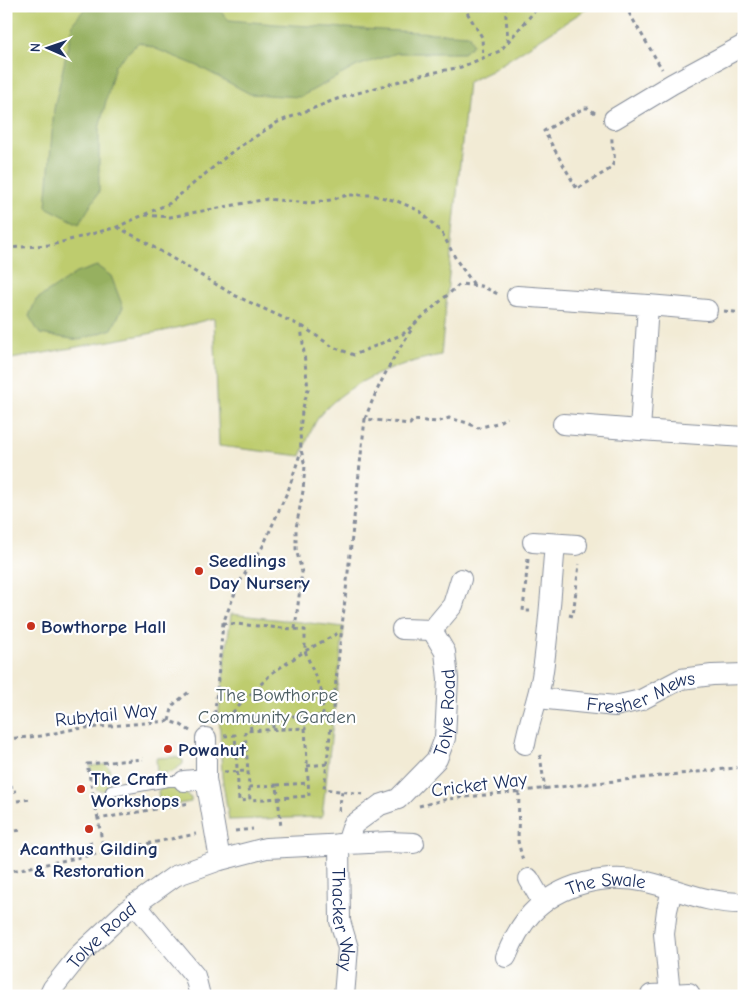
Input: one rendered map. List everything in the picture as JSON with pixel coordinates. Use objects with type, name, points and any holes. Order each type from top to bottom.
[{"type":"street","points":[[609,122],[672,84],[744,45]]},
{"type":"street","points":[[518,296],[707,310]]},
{"type":"street","points":[[640,430],[648,305]]},
{"type":"street","points":[[563,424],[744,437]]},
{"type":"street","points":[[532,542],[577,545]]},
{"type":"street","points":[[532,748],[530,720],[538,698],[542,674],[555,544]]},
{"type":"street","points":[[402,629],[432,630],[452,604],[461,579]]},
{"type":"street","name":"Tolye Road","points":[[343,844],[353,825],[380,805],[405,804],[437,759],[445,738],[448,678],[445,652],[432,630]]},
{"type":"street","name":"Fresher Mews","points":[[538,698],[615,706],[641,700],[681,679],[712,675],[744,674]]},
{"type":"street","points":[[206,738],[206,779],[220,860]]},
{"type":"street","points":[[184,781],[206,779]]},
{"type":"street","name":"Tolye Road","points":[[55,993],[80,954],[135,904],[175,876],[220,860],[266,848],[389,842],[414,843]]},
{"type":"street","name":"Thacker Way","points":[[343,844],[340,921],[348,948],[344,996]]},
{"type":"street","name":"The Swale","points":[[506,957],[510,946],[530,915],[543,903],[561,892],[588,881],[619,878],[646,882],[702,900],[744,902]]},
{"type":"street","name":"The Swale","points":[[530,879],[543,903]]},
{"type":"street","name":"The Swale","points":[[670,994],[664,934],[672,890]]},
{"type":"street","points":[[135,904],[195,976],[200,996]]},
{"type":"lane","points":[[111,791],[168,781],[184,781]]},
{"type":"path","points":[[463,6],[482,37],[483,59]]},
{"type":"path","points":[[506,6],[508,40]]},
{"type":"path","points":[[6,248],[51,245],[117,227],[170,203],[233,151],[278,122],[337,100],[421,75],[461,66],[500,51],[539,6]]},
{"type":"path","points":[[625,6],[672,84]]},
{"type":"path","points":[[584,108],[609,122],[612,145],[615,152],[614,164],[610,169],[577,189],[544,131],[584,108]]},
{"type":"path","points":[[145,214],[170,217],[267,199],[309,203],[348,195],[372,195],[397,201],[420,212],[442,233],[457,260],[475,286]]},
{"type":"path","points":[[117,227],[234,295],[301,326],[333,347],[354,355],[403,334],[460,284],[482,286],[496,294],[518,296]]},
{"type":"path","points":[[295,629],[302,572],[296,549],[296,528],[303,491],[305,466],[301,450],[300,431],[301,417],[308,389],[301,326]]},
{"type":"path","points":[[405,804],[324,789],[365,419],[374,395],[393,358],[413,326]]},
{"type":"path","points":[[365,419],[410,424],[413,420],[436,422],[449,418],[478,428],[497,424],[507,417]]},
{"type":"path","points":[[206,738],[213,730],[223,623],[239,583],[263,546],[289,488],[301,450]]},
{"type":"path","points":[[223,623],[305,630],[305,651],[322,693],[323,716]]},
{"type":"path","points":[[332,716],[283,716],[280,714],[226,719],[272,673],[305,651],[340,632]]},
{"type":"path","points":[[169,722],[173,705],[190,691]]},
{"type":"path","points":[[273,716],[273,730]]},
{"type":"path","points":[[283,716],[284,729]]},
{"type":"path","points":[[250,718],[251,731]]},
{"type":"path","name":"Rubytail Way","points":[[6,739],[41,736],[74,729],[169,722],[181,725],[195,734],[206,738]]},
{"type":"path","points":[[235,735],[240,801],[309,796],[305,728],[246,731],[250,800]]},
{"type":"path","points":[[532,748],[545,790]]},
{"type":"path","points":[[307,766],[327,764]]},
{"type":"path","name":"Cricket Way","points":[[405,804],[426,804],[744,768]]},
{"type":"path","points":[[249,787],[308,783]]},
{"type":"path","points":[[277,785],[281,828]]},
{"type":"path","points":[[6,792],[15,788],[9,787]]},
{"type":"path","points":[[519,792],[518,840],[522,859],[530,879]]},
{"type":"path","points":[[17,801],[31,799]]},
{"type":"path","points":[[104,852],[98,819],[209,800]]},
{"type":"path","points":[[271,828],[290,827]]},
{"type":"path","points":[[232,831],[261,829]]},
{"type":"path","points":[[8,832],[22,830]]},
{"type":"path","points":[[6,872],[196,834]]},
{"type":"path","points":[[90,841],[92,855]]},
{"type":"green space","points":[[6,6],[591,6],[491,71],[468,82],[441,355],[392,368],[361,382],[347,391],[318,418],[301,456],[219,446],[214,318],[164,331],[6,360]]},
{"type":"green space","points":[[87,6],[215,6],[229,20],[469,35],[473,45],[463,53],[397,53],[357,66],[300,97],[250,94],[198,66],[139,42],[115,65],[99,129],[99,192],[79,224],[46,207],[54,109],[73,23]]},
{"type":"green space","points":[[97,266],[111,276],[123,307],[112,329],[79,340],[40,334],[29,316],[36,300],[76,273]]},
{"type":"green space","name":"The Bowthorpe Community Garden","points":[[231,614],[344,627],[322,817],[229,820],[222,777],[219,710]]},
{"type":"green space","points":[[175,757],[183,760],[183,764],[172,772],[157,774],[156,758]]},
{"type":"green space","points":[[106,764],[109,767],[110,784],[106,790],[96,789],[90,766]]},
{"type":"green space","points":[[164,786],[182,792],[191,798],[191,802],[160,807],[158,791]]},
{"type":"place","name":"Seedlings Day Nursery","points":[[199,571]]},
{"type":"place","name":"Bowthorpe Hall","points":[[31,626]]},
{"type":"place","name":"Powahut","points":[[168,749]]},
{"type":"place","name":"The Craft Workshops","points":[[81,789]]},
{"type":"place","name":"Acanthus Gilding & Restoration","points":[[89,829]]}]
